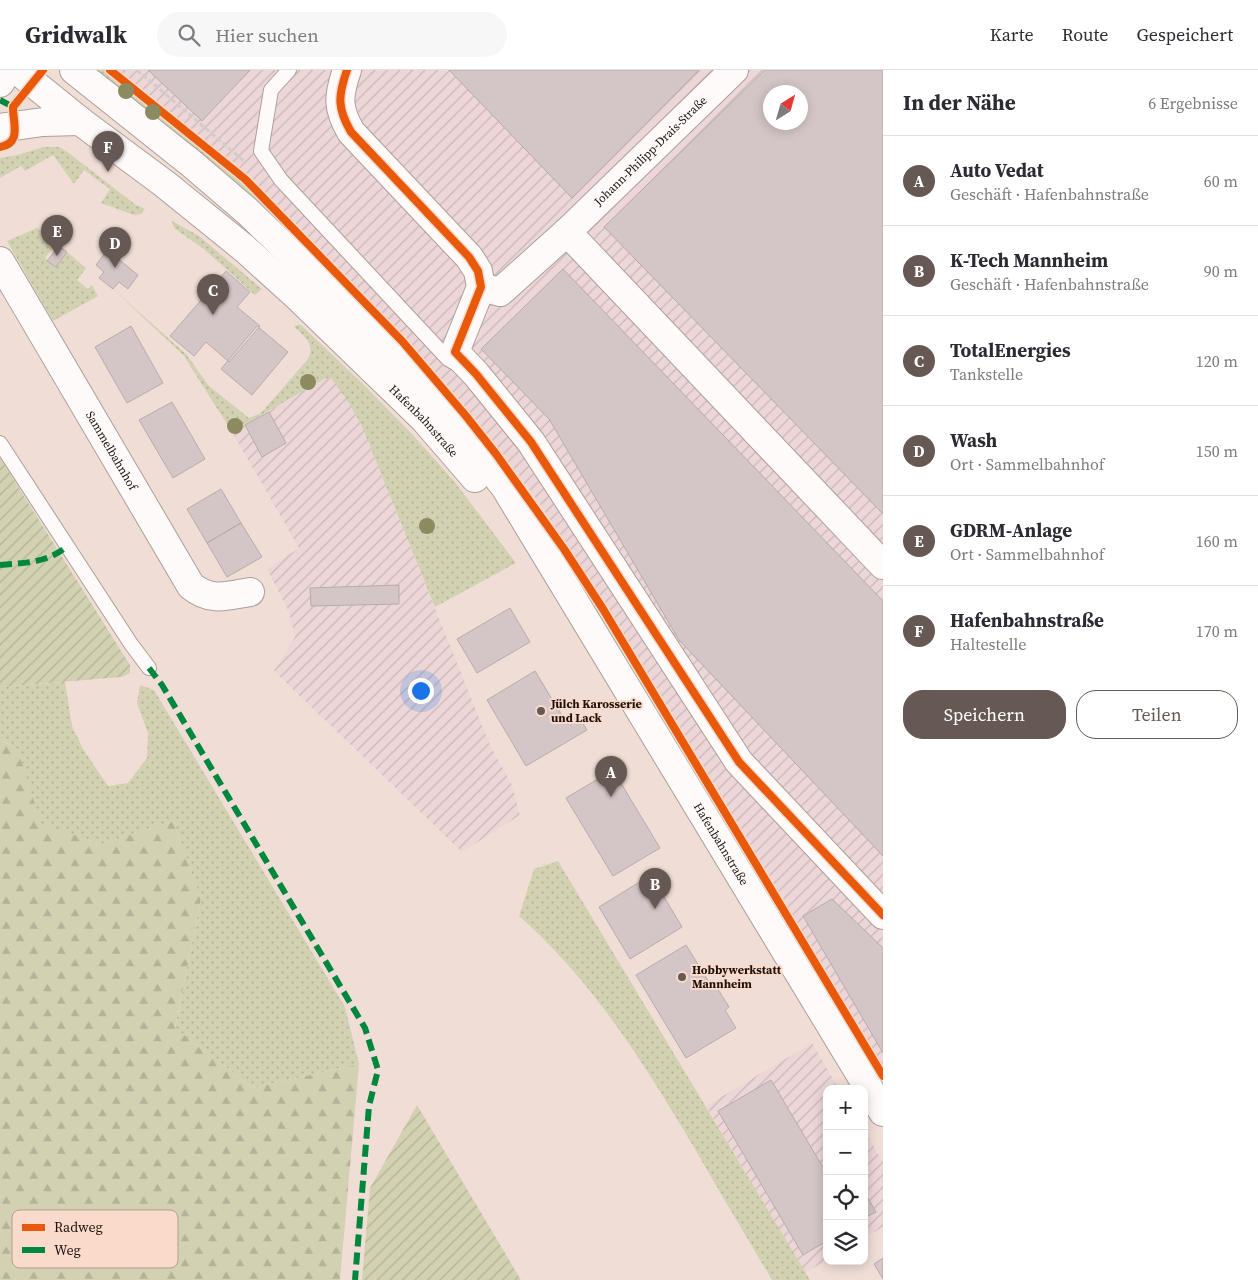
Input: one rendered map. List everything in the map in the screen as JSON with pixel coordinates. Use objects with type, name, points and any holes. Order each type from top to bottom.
[{"type":"street","points":[[0,83],[8,70]]},
{"type":"street","name":"Hafenbahnstraße","points":[[17,70],[80,121],[173,191],[245,250],[306,304],[425,420],[560,576]]},
{"type":"street","name":"Hafenbahnstraße","points":[[74,70],[192,164],[247,212],[380,340],[440,405],[505,487],[883,1112]]},
{"type":"street","points":[[347,70],[340,90],[340,104],[343,118],[351,132],[469,257],[478,271],[481,288],[455,352],[476,374],[531,442],[740,762],[883,915]]},
{"type":"street","name":"Johann-Philipp-Drais-Straße","points":[[481,288],[500,292],[567,232],[734,70]]},
{"type":"street","points":[[0,128],[43,122],[80,121]]},
{"type":"street","points":[[567,232],[883,565]]},
{"type":"street","name":"Sammelbahnhof","points":[[0,261],[192,586],[199,592],[219,598],[250,592]]},
{"type":"lane","points":[[289,70],[271,90],[261,151],[282,180],[448,359],[476,374]]},
{"type":"lane","points":[[0,443],[120,628],[149,668]]},
{"type":"shaded area","points":[[118,70],[883,70],[883,1066],[594,586],[537,500],[500,451],[405,337],[248,175]]},
{"type":"shaded area","points":[[331,378],[353,407],[366,432],[373,454],[490,745],[512,785],[520,815],[462,852],[274,671],[295,637],[289,612],[267,569],[299,548],[232,432],[324,379]]},
{"type":"shaded area","points":[[812,1043],[837,1085],[823,1085],[823,1262],[805,1273],[706,1106]]},
{"type":"shaded area","points":[[868,1138],[883,1162],[883,1227],[868,1236]]},
{"type":"green space","points":[[94,70],[104,70],[209,153],[269,207],[267,212]]},
{"type":"green space","points":[[43,147],[59,147],[66,151],[136,205],[145,209],[141,214],[134,215],[101,203],[110,189],[84,170],[74,184],[53,155],[25,171],[21,166],[0,178],[0,158],[18,155]]},
{"type":"green space","points":[[172,221],[199,236],[262,289],[255,295],[205,250],[174,228]]},
{"type":"green space","points":[[37,228],[56,244],[45,258],[56,267],[67,252],[86,268],[77,280],[88,289],[92,285],[98,296],[53,321],[7,241]]},
{"type":"green space","points":[[113,289],[186,354],[209,386],[249,418],[261,413],[308,359],[311,349],[310,345],[305,337],[294,327],[301,325],[413,435],[454,481],[516,563],[435,607],[365,433],[350,405],[331,378],[324,379],[232,432],[184,356]]},
{"type":"green space","points":[[0,458],[130,665],[130,673],[122,677],[0,687]]},
{"type":"green space","points":[[65,682],[72,726],[83,749],[108,786],[128,783],[147,758],[148,733],[137,703],[140,685],[154,690],[345,1007],[359,1064],[253,1088],[175,1028],[201,899],[173,821],[102,844],[40,824],[18,750],[0,739],[0,687]]},
{"type":"green space","points":[[0,739],[18,750],[41,824],[102,844],[173,821],[201,899],[175,1028],[253,1088],[359,1064],[340,1280],[0,1280]]},
{"type":"green space","points":[[558,861],[810,1280],[772,1280],[657,1086],[616,1025],[571,968],[519,916],[534,869]]},
{"type":"green space","points":[[417,1105],[521,1280],[362,1280],[370,1188]]},
{"type":"building","points":[[148,70],[250,70],[202,121]]},
{"type":"building","points":[[449,70],[699,70],[572,198]]},
{"type":"building","points":[[765,70],[883,70],[883,514],[604,227]]},
{"type":"building","points":[[59,246],[67,252],[56,267],[47,261]]},
{"type":"building","points":[[107,250],[138,275],[128,289],[119,282],[113,289],[99,278],[104,272],[96,265]]},
{"type":"building","points":[[563,269],[883,601],[883,856],[679,640],[549,419],[481,349]]},
{"type":"building","points":[[226,271],[250,292],[237,307],[260,326],[229,362],[206,342],[194,356],[170,336]]},
{"type":"building","points":[[131,326],[163,383],[127,403],[95,347]]},
{"type":"building","points":[[257,326],[288,352],[252,395],[221,369]]},
{"type":"building","points":[[172,402],[205,459],[173,478],[139,420]]},
{"type":"building","points":[[269,412],[286,443],[262,457],[245,425]]},
{"type":"building","points":[[221,489],[241,523],[207,543],[187,509]]},
{"type":"building","points":[[241,523],[262,557],[227,577],[207,543]]},
{"type":"building","points":[[399,585],[399,604],[311,606],[310,588]]},
{"type":"building","points":[[510,608],[530,642],[477,673],[457,639]]},
{"type":"building","points":[[535,671],[564,719],[576,712],[587,730],[526,766],[487,700]]},
{"type":"building","points":[[613,770],[660,848],[613,876],[566,798]]},
{"type":"building","points":[[651,875],[682,927],[630,959],[599,907]]},
{"type":"building","points":[[832,899],[883,948],[883,1053],[803,916]]},
{"type":"building","points":[[686,945],[709,982],[712,980],[729,1007],[725,1010],[736,1028],[686,1058],[636,975]]},
{"type":"building","points":[[771,1080],[823,1167],[823,1243],[803,1255],[718,1111]]},
{"type":"building","points":[[868,1199],[876,1212],[868,1216]]},
{"type":"building","points":[[883,1258],[883,1279],[874,1264]]},
{"type":"marked path","points":[[0,100],[13,107]]},
{"type":"marked path","points":[[0,565],[26,563],[43,559],[66,547]]},
{"type":"marked path","points":[[149,668],[162,685],[365,1028],[378,1070],[369,1106],[355,1280]]},
{"type":"cycle path","points":[[0,147],[7,145],[14,137],[13,107],[43,70]]},
{"type":"cycle path","points":[[110,70],[245,179],[402,341],[496,454],[564,549],[603,609],[883,1076]]},
{"type":"cycle path","points":[[347,70],[340,102],[343,116],[351,132],[469,257],[478,271],[481,287],[455,352],[476,374],[531,442],[739,762],[883,915]]},
{"type":"place","name":"Hafenbahnstraße","points":[[108,172]]},
{"type":"place","name":"GDRM-Anlage","points":[[57,256]]},
{"type":"place","name":"Wash","points":[[115,268]]},
{"type":"place","name":"TotalEnergies","points":[[213,315]]},
{"type":"place","name":"Jülch Karosserie und Lack","points":[[541,711]]},
{"type":"place","name":"Auto Vedat","points":[[611,797]]},
{"type":"place","name":"K-Tech Mannheim","points":[[655,909]]},
{"type":"place","name":"Hobbywerkstatt Mannheim","points":[[682,977]]}]
